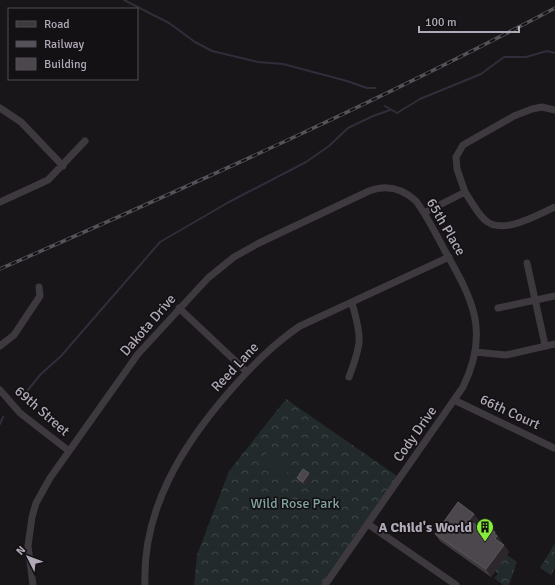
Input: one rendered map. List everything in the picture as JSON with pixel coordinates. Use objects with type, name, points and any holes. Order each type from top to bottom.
[{"type":"street","points":[[555,110],[542,107],[514,116],[463,145],[456,157],[457,170],[465,192],[483,219],[490,224],[499,226],[520,222],[555,207]]},
{"type":"street","points":[[0,108],[21,122],[63,166]]},
{"type":"street","points":[[0,202],[48,180],[63,166],[85,141]]},
{"type":"street","name":"Dakota Drive","points":[[33,585],[28,546],[32,517],[42,491],[138,354],[179,308],[220,267],[248,248],[371,190],[387,187],[402,190]]},
{"type":"street","name":"65th Place","points":[[402,190],[416,201],[424,213],[463,282]]},
{"type":"street","points":[[424,213],[465,192]]},
{"type":"street","name":"Reed Lane","points":[[145,585],[144,569],[149,534],[159,501],[173,468],[209,415],[246,372],[278,340],[300,326],[449,257]]},
{"type":"street","points":[[527,263],[545,345]]},
{"type":"street","name":"Cody Drive","points":[[325,585],[454,400],[468,376],[475,352],[476,322],[473,307],[463,282]]},
{"type":"street","points":[[0,346],[19,329],[40,296],[39,288]]},
{"type":"street","points":[[498,308],[555,296]]},
{"type":"street","points":[[349,377],[359,351],[360,330],[352,303]]},
{"type":"street","points":[[179,308],[246,372]]},
{"type":"street","points":[[475,352],[506,355],[545,345],[555,344]]},
{"type":"street","name":"69th Street","points":[[0,390],[20,413],[69,451]]},
{"type":"street","name":"66th Court","points":[[454,400],[554,448]]},
{"type":"street","points":[[368,524],[456,585]]},
{"type":"green space","name":"Wild Rose Park","points":[[286,399],[400,478],[325,585],[194,585],[197,555],[229,471]]},
{"type":"green space","points":[[268,451],[291,467],[282,481],[259,465]]},
{"type":"green space","points":[[555,543],[555,568],[551,575],[540,568]]},
{"type":"green space","points":[[507,555],[517,562],[509,585],[503,585],[494,578],[498,574],[495,571]]},
{"type":"building","points":[[303,469],[309,473],[303,482],[297,478]]},
{"type":"building","name":"A Child's World","points":[[458,502],[474,514],[469,520],[480,528],[482,525],[486,528],[487,526],[495,532],[494,534],[497,536],[495,539],[504,545],[486,569],[435,534]]},
{"type":"waterway","points":[[124,0],[169,23],[195,42],[212,51],[258,62],[283,64],[347,81],[367,88],[375,88]]},
{"type":"waterway","points":[[385,106],[397,113],[420,99],[481,74],[504,57],[526,57],[547,51],[555,53]]},
{"type":"waterway","points":[[23,396],[41,374],[61,356],[160,242],[229,202],[306,162],[329,146],[348,128],[390,110]]},
{"type":"waterway","points":[[0,424],[3,417]]},
{"type":"railway","points":[[0,269],[280,144],[418,78],[555,8]]},
{"type":"place","name":"A Child's World","points":[[485,542]]}]
